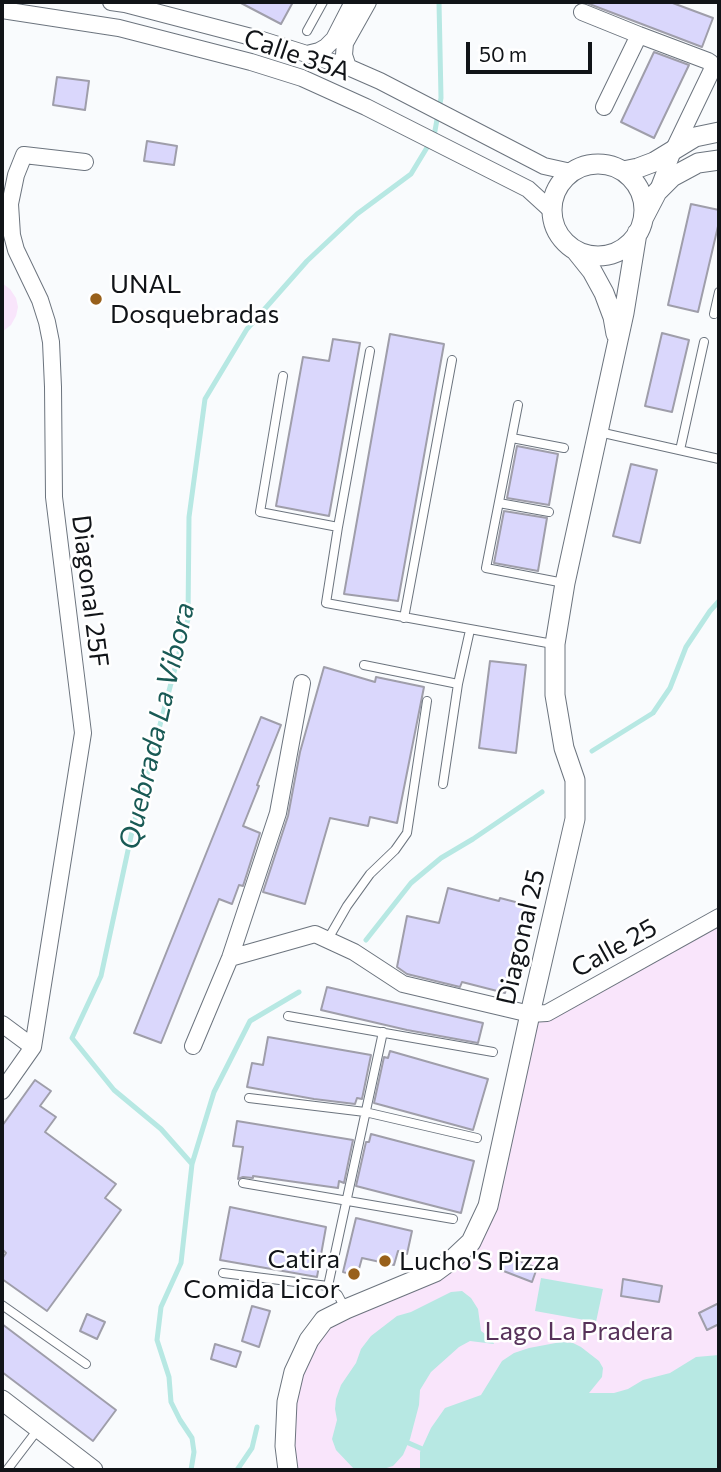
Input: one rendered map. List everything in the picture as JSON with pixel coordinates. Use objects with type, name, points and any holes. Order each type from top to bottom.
[{"type":"street","name":"Calle 35A","points":[[111,2],[259,39],[348,67],[544,166],[571,172]]},
{"type":"street","points":[[307,54],[319,51],[334,39],[353,2]]},
{"type":"street","points":[[348,67],[344,55],[345,43],[368,2]]},
{"type":"street","name":"Calle 35A","points":[[2,10],[120,29],[251,62],[302,78],[366,107],[528,189],[551,210]]},
{"type":"street","points":[[582,12],[711,64],[712,70],[673,151],[657,192]]},
{"type":"street","points":[[604,107],[639,35]]},
{"type":"street","points":[[622,171],[654,162],[695,137],[719,132]]},
{"type":"street","name":"Diagonal 25F","points":[[2,1091],[33,1047],[83,733],[54,498],[51,342],[40,300],[16,250],[12,236],[10,204],[16,175],[24,155],[85,162]]},
{"type":"street","name":"Diagonal 25","points":[[288,1470],[285,1440],[287,1402],[294,1371],[309,1340],[324,1320],[435,1272],[471,1241],[488,1206],[575,819],[572,770],[564,748],[555,695],[555,644],[565,583],[640,227],[657,192],[672,177],[698,163],[719,160]]},
{"type":"street","points":[[597,163],[622,171],[633,180],[640,192],[644,206],[640,227],[628,244],[617,252],[589,256],[576,251],[558,234],[553,222],[551,210],[560,183],[571,172],[597,163]]},
{"type":"street","name":"Diagonal 25","points":[[576,251],[592,271],[604,293],[613,317],[617,343]]},
{"type":"street","points":[[193,1046],[230,958],[278,813],[302,683]]},
{"type":"street","name":"Calle 25","points":[[530,1014],[547,1013],[719,916]]},
{"type":"street","points":[[230,958],[316,934],[354,952],[403,984],[530,1014]]},
{"type":"street","points":[[2,1024],[33,1047]]},
{"type":"street","points":[[2,1400],[93,1470]]},
{"type":"street","name":"Diagonal 25","points":[[273,1470],[285,1440]]},
{"type":"lane","points":[[307,32],[323,2]]},
{"type":"lane","points":[[714,314],[719,292]]},
{"type":"lane","points":[[680,450],[704,342]]},
{"type":"lane","points":[[370,351],[326,603],[555,644]]},
{"type":"lane","points":[[404,618],[452,360]]},
{"type":"lane","points":[[283,376],[260,512],[338,527]]},
{"type":"lane","points":[[518,405],[486,568],[565,583]]},
{"type":"lane","points":[[598,431],[719,459]]},
{"type":"lane","points":[[512,438],[564,448]]},
{"type":"lane","points":[[499,503],[549,512]]},
{"type":"lane","points":[[443,784],[458,684],[470,630]]},
{"type":"lane","points":[[364,665],[458,684]]},
{"type":"lane","points":[[328,939],[370,874],[395,850],[407,833],[427,701]]},
{"type":"lane","points":[[288,1016],[493,1052]]},
{"type":"lane","points":[[328,1286],[383,1032]]},
{"type":"lane","points":[[248,1098],[365,1112],[477,1138]]},
{"type":"lane","points":[[243,1183],[453,1219]]},
{"type":"lane","points":[[223,1273],[328,1286],[338,1295],[346,1309]]},
{"type":"lane","points":[[2,1304],[86,1364]]},
{"type":"lane","points":[[8,1470],[39,1428]]},
{"type":"green space","points":[[2,283],[16,298],[18,307],[11,325],[2,332]]},
{"type":"green space","name":"Lago La Pradera","points":[[719,917],[719,1470],[288,1470],[287,1402],[324,1320],[435,1272],[471,1242],[530,1014]]},
{"type":"water","points":[[541,1278],[603,1289],[596,1322],[535,1311]]},
{"type":"water","points":[[462,1291],[478,1309],[481,1331],[492,1339],[494,1344],[470,1341],[459,1347],[431,1372],[420,1390],[410,1439],[403,1455],[393,1466],[380,1470],[355,1470],[336,1450],[332,1439],[337,1420],[336,1399],[361,1349],[371,1336],[397,1316],[451,1292]]},
{"type":"water","points":[[561,1342],[581,1347],[599,1361],[603,1368],[602,1377],[589,1393],[614,1393],[628,1389],[643,1380],[670,1373],[696,1357],[719,1355],[719,1470],[420,1470],[420,1452],[431,1428],[445,1408],[481,1395],[502,1361],[514,1353]]},
{"type":"building","points":[[239,2],[293,2],[281,24]]},
{"type":"building","points":[[584,2],[670,2],[713,18],[702,47]]},
{"type":"building","points":[[654,52],[689,65],[654,138],[621,122]]},
{"type":"building","points":[[57,77],[89,81],[85,110],[53,105]]},
{"type":"building","points":[[147,141],[177,146],[174,165],[144,161]]},
{"type":"building","points":[[691,204],[719,210],[719,222],[698,312],[668,305]]},
{"type":"building","points":[[662,333],[689,340],[672,412],[645,406]]},
{"type":"building","points":[[390,334],[444,344],[398,601],[344,594]]},
{"type":"building","points":[[333,339],[360,343],[329,516],[276,506],[303,357],[329,361]]},
{"type":"building","points":[[517,446],[558,454],[549,505],[507,498]]},
{"type":"building","points":[[631,464],[657,470],[640,543],[613,536]]},
{"type":"building","points":[[504,511],[547,518],[538,571],[494,563]]},
{"type":"building","points":[[490,661],[526,665],[516,753],[479,748]]},
{"type":"building","points":[[324,667],[375,682],[376,677],[424,687],[397,823],[370,817],[368,826],[330,818],[305,904],[263,892],[288,816],[300,752]]},
{"type":"building","points":[[261,717],[281,725],[243,826],[260,833],[243,886],[239,885],[232,904],[219,899],[161,1043],[134,1033]]},
{"type":"building","points":[[448,888],[527,905],[505,993],[462,982],[460,987],[407,974],[397,967],[407,916],[439,923]]},
{"type":"building","points":[[327,987],[483,1023],[478,1043],[321,1010]]},
{"type":"building","points":[[268,1037],[371,1055],[362,1099],[357,1098],[355,1104],[247,1087],[252,1063],[263,1065]]},
{"type":"building","points":[[390,1051],[488,1079],[473,1130],[374,1103],[384,1057],[388,1058]]},
{"type":"building","points":[[35,1080],[51,1091],[40,1106],[56,1117],[45,1132],[116,1184],[105,1198],[121,1210],[47,1311],[2,1279],[2,1259],[6,1253],[2,1249],[2,1126]]},
{"type":"building","points":[[237,1121],[353,1140],[344,1183],[339,1181],[338,1188],[253,1176],[238,1179],[243,1147],[233,1146]]},
{"type":"building","points":[[371,1134],[474,1161],[461,1213],[356,1186],[366,1142],[369,1142]]},
{"type":"building","points":[[230,1207],[326,1227],[317,1277],[220,1260]]},
{"type":"building","points":[[356,1218],[412,1231],[407,1254],[398,1251],[394,1265],[362,1258],[357,1276],[343,1272]]},
{"type":"building","points":[[507,1256],[537,1268],[532,1282],[501,1270]]},
{"type":"building","points":[[623,1279],[662,1286],[659,1302],[621,1296]]},
{"type":"building","points":[[719,1303],[719,1324],[707,1330],[699,1313]]},
{"type":"building","points":[[252,1306],[270,1311],[259,1347],[242,1341]]},
{"type":"building","points":[[87,1314],[105,1322],[97,1339],[80,1331]]},
{"type":"building","points":[[2,1324],[116,1410],[93,1441],[2,1372]]},
{"type":"building","points":[[215,1344],[241,1352],[236,1367],[211,1359]]},
{"type":"waterway","name":"Quebrada La Vibora","points":[[192,1164],[161,1129],[114,1090],[72,1038],[101,976],[133,827],[188,619],[189,517],[205,399],[247,329],[307,261],[357,214],[411,174],[434,136],[441,98],[439,2]]},
{"type":"waterway","points":[[592,751],[653,713],[670,688],[686,647],[719,601]]},
{"type":"waterway","points":[[366,940],[411,883],[441,858],[542,792]]},
{"type":"waterway","name":"Quebrada La Vibora","points":[[191,1470],[194,1452],[192,1438],[171,1402],[169,1377],[157,1340],[161,1307],[181,1263],[192,1164],[214,1092],[250,1021],[299,992]]},
{"type":"waterway","points":[[237,1470],[252,1448],[257,1427]]},
{"type":"waterway","points":[[404,1441],[427,1451]]},
{"type":"place","name":"UNAL Dosquebradas","points":[[96,299]]},
{"type":"place","name":"Lucho'S Pizza","points":[[385,1261]]},
{"type":"place","name":"Catira Comida Licor","points":[[354,1274]]}]
